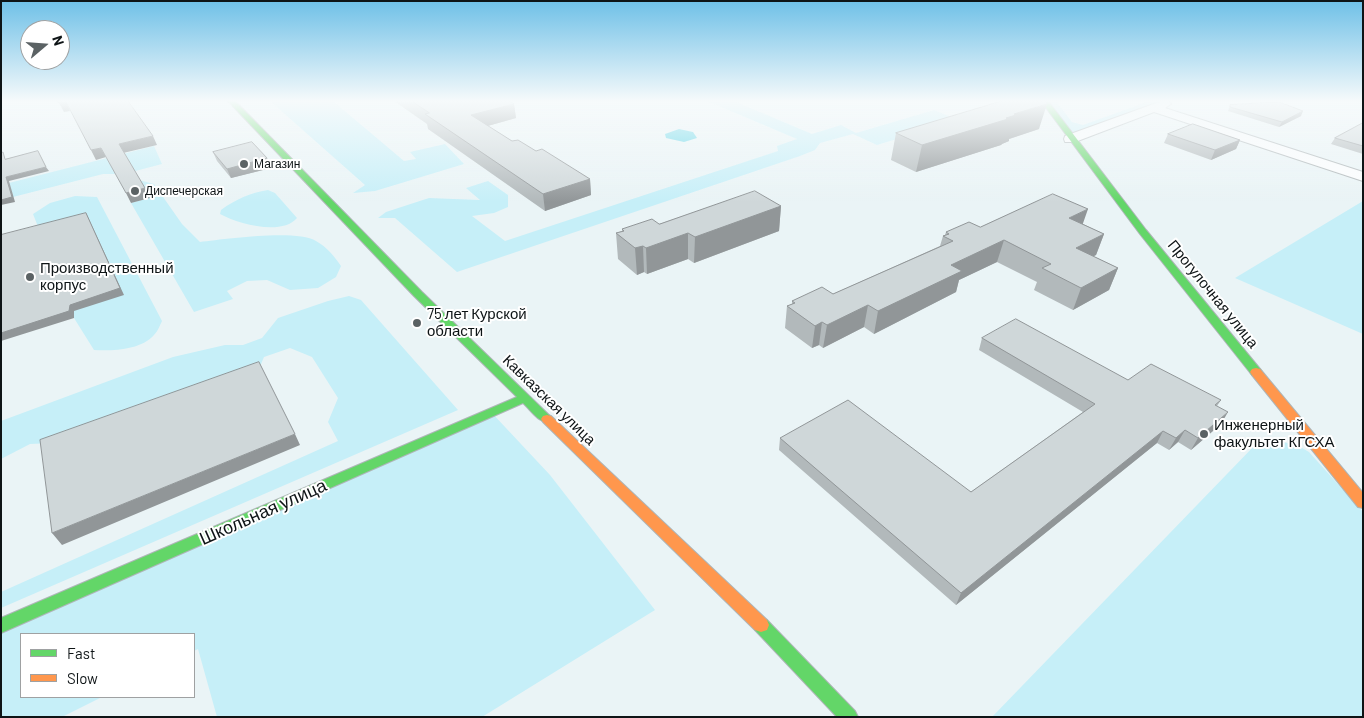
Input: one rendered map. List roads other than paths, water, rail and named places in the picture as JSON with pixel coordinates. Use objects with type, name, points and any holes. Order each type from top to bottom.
[{"type":"main road","name":"Кавказская улица","points":[[263,135],[362,239],[524,398],[751,615],[849,717]]},
{"type":"main road","name":"Прогулочная улица","points":[[1068,135],[1143,232],[1363,503]]},
{"type":"main road","name":"Школьная улица","points":[[1,626],[524,398]]},
{"type":"street","points":[[1070,138],[1080,135]]},
{"type":"street","points":[[1234,135],[1363,177]]},
{"type":"water","points":[[665,135],[695,135],[697,138],[684,142],[666,138]]},
{"type":"place","name":"Магазин","points":[[244,164]]},
{"type":"place","name":"Диспечерская","points":[[135,191]]},
{"type":"place","name":"Производственный корпус","points":[[30,277]]},
{"type":"place","name":"75 лет Курской области","points":[[417,323]]},
{"type":"place","name":"Инженерный факультет КГСХА","points":[[1204,434]]}]
